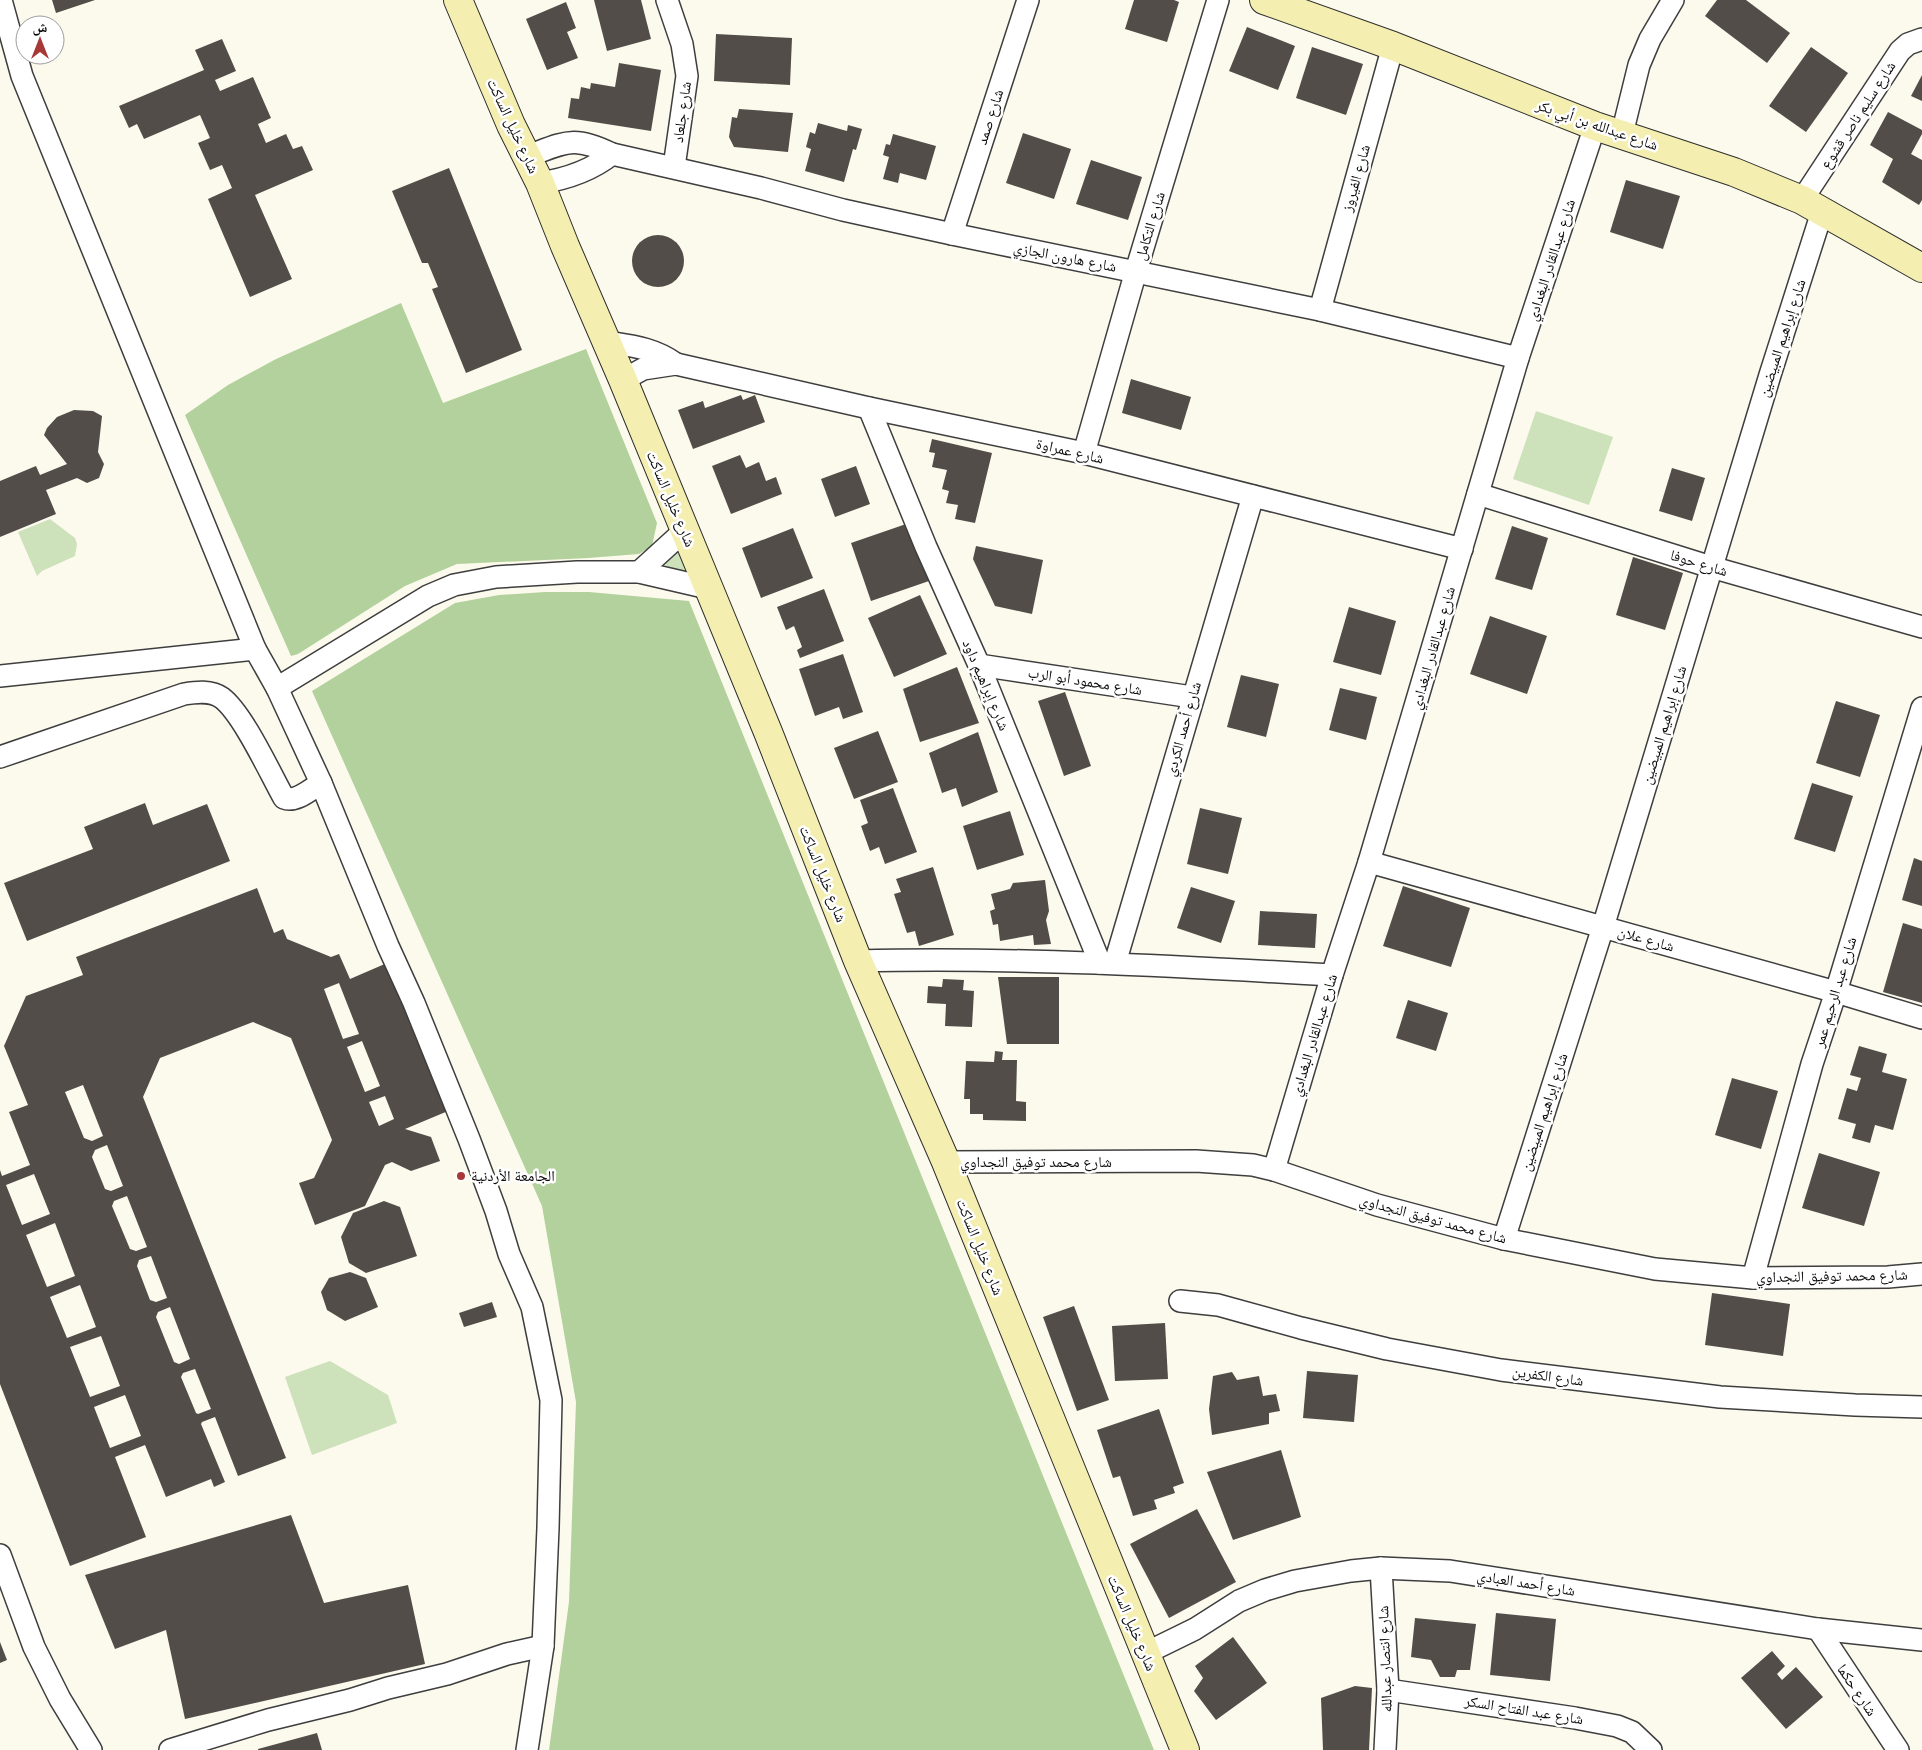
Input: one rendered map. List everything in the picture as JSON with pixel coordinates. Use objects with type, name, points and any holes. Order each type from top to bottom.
[{"type":"street","points":[[1,0],[4,32],[66,186],[256,649],[277,688],[321,783],[442,1071],[496,1210],[509,1254],[532,1307],[551,1400],[543,1646],[527,1750]]},
{"type":"street","name":"شارع خليل الساكت","points":[[458,0],[511,126],[528,156],[540,183],[623,380],[768,732],[858,961],[946,1162],[1185,1750]]},
{"type":"street","name":"شارع جلعاد","points":[[667,0],[682,44],[687,76],[674,167]]},
{"type":"street","name":"شارع صمد","points":[[952,234],[1028,0]]},
{"type":"street","name":"شارع التكامل","points":[[1084,453],[1136,271],[1218,0]]},
{"type":"street","name":"شارع عبدالله بن أبي بكر","points":[[1264,0],[1393,46],[1595,126],[1734,172],[1812,206],[1922,268]]},
{"type":"street","points":[[1622,134],[1639,65],[1650,39],[1673,0]]},
{"type":"street","name":"شارع سليم ناصر قشوع","points":[[1812,206],[1900,52],[1908,44],[1922,39]]},
{"type":"street","name":"شارع الفيروز","points":[[1320,310],[1393,46]]},
{"type":"street","name":"شارع عبدالقادر البغدادي","points":[[1274,1170],[1332,975],[1370,862],[1518,358],[1595,126]]},
{"type":"street","name":"شارع هارون الجازي","points":[[528,156],[565,142],[578,141],[594,145],[612,154],[674,167],[843,210],[1320,310],[1518,358]]},
{"type":"street","points":[[540,183],[564,178],[598,165],[612,154]]},
{"type":"street","name":"شارع إبراهيم المبيضين","points":[[1504,1239],[1602,927],[1770,374],[1812,206]]},
{"type":"street","name":"شارع عمراوة","points":[[607,342],[649,349],[676,364],[869,408],[1084,453],[1462,549]]},
{"type":"street","name":"شارع عمراوة","points":[[623,380],[643,369],[676,364]]},
{"type":"street","name":"شارع إبراهيم داود","points":[[869,408],[926,547],[1108,963]]},
{"type":"street","name":"شارع حوفا","points":[[1478,494],[1711,567],[1922,627]]},
{"type":"street","name":"شارع أحمد الكردي","points":[[1108,963],[1192,697],[1252,496]]},
{"type":"street","points":[[640,572],[684,530]]},
{"type":"street","points":[[277,688],[428,596],[454,585],[525,574],[640,572],[708,588]]},
{"type":"street","points":[[0,676],[256,649]]},
{"type":"street","name":"شارع محمود أبو الرب","points":[[979,665],[1192,697]]},
{"type":"street","points":[[0,757],[184,694],[196,692],[209,693],[221,697],[242,723],[284,798],[294,799],[321,783]]},
{"type":"street","name":"شارع عبد الرحيم عمر","points":[[1753,1278],[1812,1064],[1836,992],[1922,708]]},
{"type":"street","name":"شارع علان","points":[[1370,862],[1836,992],[1922,1018]]},
{"type":"street","points":[[858,961],[1108,963],[1332,975]]},
{"type":"street","name":"شارع محمد توفيق النجداوي","points":[[946,1162],[1196,1161],[1253,1165],[1274,1170],[1377,1205],[1504,1239],[1655,1269],[1753,1278],[1922,1274]]},
{"type":"street","name":"شارع الكفرين","points":[[1180,1301],[1218,1305],[1387,1350],[1501,1370],[1720,1397],[1922,1407]]},
{"type":"street","points":[[0,1555],[34,1648],[60,1699],[92,1750]]},
{"type":"street","name":"شارع أحمد العبادي","points":[[1146,1654],[1195,1629],[1239,1601],[1265,1590],[1295,1580],[1382,1568],[1450,1572],[1818,1629],[1922,1640]]},
{"type":"street","name":"شارع انتصار عبدالله","points":[[1382,1568],[1388,1690],[1385,1750]]},
{"type":"street","name":"شارع حكما","points":[[1818,1629],[1898,1750]]},
{"type":"street","points":[[170,1750],[268,1720],[447,1674],[507,1654],[543,1646]]},
{"type":"street","name":"شارع عبد الفتاح السكر","points":[[1388,1690],[1617,1726],[1632,1732],[1651,1750]]},
{"type":"green space","points":[[401,303],[443,403],[586,349],[657,523],[652,546],[639,554],[457,564],[405,586],[298,654],[291,656],[185,415],[228,385],[276,359]]},
{"type":"green space","points":[[1536,411],[1613,437],[1589,505],[1513,479]]},
{"type":"green space","points":[[50,519],[75,538],[77,544],[75,556],[42,571],[37,576],[18,532]]},
{"type":"green space","points":[[677,545],[689,575],[665,565]]},
{"type":"green space","points":[[589,592],[689,601],[1154,1750],[549,1750],[569,1602],[576,1402],[542,1206],[312,691],[455,603],[499,595]]},
{"type":"green space","points":[[330,1361],[388,1395],[397,1423],[312,1455],[285,1377]]},
{"type":"building","points":[[52,0],[95,0],[56,13]]},
{"type":"building","points":[[594,0],[641,0],[651,39],[607,51]]},
{"type":"building","points":[[1134,0],[1174,0],[1179,2],[1167,42],[1125,29]]},
{"type":"building","points":[[1717,0],[1746,0],[1790,33],[1767,63],[1705,16]]},
{"type":"building","points":[[566,2],[576,28],[567,32],[578,58],[547,70],[526,19]]},
{"type":"building","points":[[1247,27],[1295,46],[1278,90],[1229,71]]},
{"type":"building","points":[[716,34],[792,38],[790,85],[714,81]]},
{"type":"building","points":[[222,39],[236,71],[215,80],[220,91],[253,77],[271,118],[258,124],[266,143],[286,134],[293,149],[302,146],[313,170],[255,195],[292,279],[250,297],[208,199],[232,188],[222,165],[210,170],[198,143],[210,138],[200,115],[144,139],[137,124],[129,128],[119,106],[204,70],[195,50]]},
{"type":"building","points":[[1312,47],[1363,64],[1346,115],[1296,98]]},
{"type":"building","points":[[1811,47],[1848,73],[1806,132],[1769,106]]},
{"type":"building","points":[[619,63],[661,70],[651,131],[568,118],[571,98],[579,99],[581,87],[590,89],[591,83],[615,87]]},
{"type":"building","points":[[1922,75],[1922,101],[1911,96]]},
{"type":"building","points":[[739,109],[793,113],[788,152],[734,147],[729,137],[732,117],[737,118]]},
{"type":"building","points":[[1888,112],[1922,130],[1922,134],[1911,154],[1922,160],[1922,200],[1919,205],[1882,182],[1893,159],[1870,145]]},
{"type":"building","points":[[818,123],[847,131],[848,125],[862,129],[856,150],[853,149],[844,182],[805,171],[811,149],[806,147],[810,132],[815,134]]},
{"type":"building","points":[[1023,133],[1071,149],[1054,199],[1006,183]]},
{"type":"building","points":[[893,134],[936,146],[926,180],[900,173],[898,183],[883,179],[889,157],[883,155],[886,144],[890,145]]},
{"type":"building","points":[[1091,160],[1142,177],[1128,220],[1076,204]]},
{"type":"building","points":[[449,168],[522,350],[466,373],[432,289],[438,287],[428,263],[422,263],[392,191]]},
{"type":"building","points":[[1626,180],[1680,196],[1663,249],[1610,232]]},
{"type":"building","points":[[653,235],[663,235],[673,239],[680,246],[684,261],[680,276],[673,283],[663,287],[653,287],[643,283],[636,276],[632,266],[632,256],[636,246],[643,239]]},
{"type":"building","points":[[1131,379],[1191,397],[1181,430],[1122,413]]},
{"type":"building","points":[[741,395],[743,400],[755,395],[765,422],[693,449],[678,410],[703,401],[705,408]]},
{"type":"building","points":[[74,410],[93,411],[102,416],[98,452],[104,464],[99,478],[87,483],[77,478],[46,490],[56,514],[0,537],[0,481],[36,466],[40,475],[67,464],[44,435],[47,428],[57,417]]},
{"type":"building","points":[[932,439],[992,453],[975,523],[955,519],[958,505],[946,503],[949,491],[942,489],[947,470],[932,467],[935,453],[929,452]]},
{"type":"building","points":[[740,455],[746,468],[759,462],[766,481],[776,477],[782,494],[731,514],[712,466]]},
{"type":"building","points":[[856,466],[870,504],[835,517],[821,479]]},
{"type":"building","points":[[1672,468],[1705,478],[1692,521],[1659,511]]},
{"type":"building","points":[[909,523],[929,581],[871,601],[851,543]]},
{"type":"building","points":[[1512,526],[1548,538],[1532,590],[1495,579]]},
{"type":"building","points":[[793,528],[813,578],[761,598],[742,548]]},
{"type":"building","points":[[976,546],[1043,560],[1032,614],[995,606],[973,559]]},
{"type":"building","points":[[1633,557],[1683,573],[1665,630],[1616,615]]},
{"type":"building","points":[[824,589],[844,641],[800,658],[797,650],[802,647],[794,626],[786,630],[777,607]]},
{"type":"building","points":[[920,595],[947,654],[894,677],[868,618]]},
{"type":"building","points":[[1349,607],[1396,621],[1381,675],[1333,662]]},
{"type":"building","points":[[1490,616],[1547,636],[1527,694],[1470,674]]},
{"type":"building","points":[[843,654],[863,712],[843,719],[839,707],[815,716],[799,669]]},
{"type":"building","points":[[957,667],[979,723],[920,742],[903,689]]},
{"type":"building","points":[[1241,675],[1279,684],[1266,737],[1227,727]]},
{"type":"building","points":[[1340,688],[1377,697],[1366,740],[1329,730]]},
{"type":"building","points":[[1065,692],[1091,766],[1064,776],[1038,701]]},
{"type":"building","points":[[1836,701],[1880,715],[1860,777],[1816,763]]},
{"type":"building","points":[[878,731],[898,782],[854,799],[834,748]]},
{"type":"building","points":[[978,732],[998,792],[962,807],[956,788],[942,793],[929,753]]},
{"type":"building","points":[[1812,783],[1853,796],[1835,852],[1794,839]]},
{"type":"building","points":[[893,788],[917,852],[885,864],[879,847],[870,851],[861,826],[868,823],[860,800]]},
{"type":"building","points":[[145,803],[153,825],[207,804],[230,861],[27,941],[4,883],[93,849],[84,827]]},
{"type":"building","points":[[1200,808],[1242,818],[1228,874],[1187,864]]},
{"type":"building","points":[[1010,811],[1024,855],[977,870],[963,826]]},
{"type":"building","points":[[1914,858],[1922,861],[1922,906],[1902,900]]},
{"type":"building","points":[[933,867],[954,935],[919,946],[915,931],[907,933],[894,894],[901,892],[896,879]]},
{"type":"building","points":[[1045,880],[1049,911],[1046,920],[1051,944],[1034,945],[1033,935],[1000,941],[998,924],[993,925],[990,911],[995,909],[991,894],[1010,889],[1013,883]]},
{"type":"building","points":[[1403,886],[1470,908],[1451,967],[1383,946]]},
{"type":"building","points":[[1191,887],[1235,901],[1221,943],[1177,928]]},
{"type":"building","points":[[257,888],[274,933],[283,929],[287,939],[331,957],[339,954],[350,979],[387,963],[448,1111],[405,1129],[431,1137],[440,1161],[411,1171],[392,1162],[385,1165],[365,1206],[315,1225],[299,1183],[314,1178],[332,1140],[291,1038],[253,1022],[160,1058],[143,1097],[286,1458],[238,1476],[215,1417],[201,1424],[225,1482],[214,1487],[211,1479],[166,1497],[145,1445],[115,1457],[146,1537],[70,1566],[0,1384],[0,1170],[2,1176],[30,1165],[9,1112],[28,1105],[4,1046],[26,996],[83,975],[76,957]],"holes":[[[339,983],[359,1034],[343,1039],[324,989]],[[362,1041],[380,1086],[365,1092],[347,1047]],[[83,1085],[103,1136],[92,1141],[84,1138],[65,1092]],[[385,1096],[394,1119],[379,1126],[369,1102]],[[107,1145],[123,1186],[111,1191],[105,1189],[92,1157],[95,1150]],[[34,1174],[50,1214],[22,1225],[6,1185]],[[127,1196],[147,1247],[136,1251],[130,1249],[112,1206],[114,1201]],[[55,1223],[75,1276],[47,1287],[26,1235]],[[151,1256],[167,1298],[156,1302],[150,1300],[137,1266],[139,1260]],[[80,1285],[96,1327],[67,1338],[50,1297]],[[170,1307],[190,1359],[179,1364],[174,1362],[156,1317],[158,1312]],[[101,1336],[120,1386],[90,1397],[70,1347]],[[195,1369],[211,1409],[196,1413],[181,1377],[183,1373]],[[125,1395],[141,1436],[110,1448],[94,1407]]]},
{"type":"building","points":[[1260,911],[1317,914],[1315,948],[1258,945]]},
{"type":"building","points":[[1903,923],[1922,929],[1922,1003],[1883,992]]},
{"type":"building","points":[[998,977],[1059,977],[1059,1044],[1007,1044]]},
{"type":"building","points":[[943,979],[964,980],[963,990],[974,991],[972,1027],[945,1026],[946,1004],[927,1003],[928,986],[942,987]]},
{"type":"building","points":[[1408,1000],[1448,1013],[1436,1051],[1396,1038]]},
{"type":"building","points":[[1859,1046],[1887,1054],[1882,1072],[1907,1079],[1893,1130],[1875,1125],[1870,1143],[1852,1138],[1856,1124],[1838,1119],[1847,1088],[1857,1091],[1861,1078],[1850,1075]]},
{"type":"building","points":[[995,1051],[1003,1052],[1002,1060],[1017,1060],[1016,1101],[1026,1102],[1026,1121],[983,1120],[983,1114],[970,1114],[970,1099],[964,1099],[966,1061],[994,1062]]},
{"type":"building","points":[[1732,1078],[1778,1091],[1761,1149],[1715,1135]]},
{"type":"building","points":[[1819,1153],[1880,1172],[1864,1226],[1802,1208]]},
{"type":"building","points":[[384,1201],[400,1207],[417,1256],[366,1273],[349,1263],[341,1237],[353,1213]]},
{"type":"building","points":[[350,1272],[366,1278],[378,1307],[345,1321],[327,1310],[321,1292],[329,1278]]},
{"type":"building","points":[[1712,1293],[1790,1304],[1783,1356],[1705,1345]]},
{"type":"building","points":[[492,1302],[497,1317],[464,1327],[459,1313]]},
{"type":"building","points":[[1074,1306],[1109,1400],[1077,1411],[1043,1317]]},
{"type":"building","points":[[1165,1323],[1168,1379],[1115,1381],[1112,1326]]},
{"type":"building","points":[[1307,1371],[1358,1375],[1354,1422],[1303,1418]]},
{"type":"building","points":[[1232,1372],[1237,1380],[1259,1376],[1263,1396],[1276,1394],[1280,1411],[1269,1413],[1269,1424],[1212,1435],[1209,1409],[1213,1376]]},
{"type":"building","points":[[1159,1409],[1184,1483],[1173,1487],[1175,1493],[1154,1500],[1157,1509],[1133,1516],[1120,1476],[1113,1478],[1097,1430]]},
{"type":"building","points":[[1281,1450],[1301,1517],[1233,1540],[1207,1472]]},
{"type":"building","points":[[1197,1509],[1236,1582],[1169,1618],[1130,1544]]},
{"type":"building","points":[[291,1515],[324,1603],[408,1585],[425,1664],[185,1719],[166,1630],[115,1649],[85,1575]]},
{"type":"building","points":[[1496,1613],[1556,1619],[1550,1681],[1490,1675]]},
{"type":"building","points":[[1415,1618],[1476,1624],[1470,1670],[1457,1670],[1455,1677],[1440,1677],[1431,1660],[1411,1657]]},
{"type":"building","points":[[1233,1637],[1267,1683],[1216,1720],[1194,1691],[1203,1678],[1195,1666]]},
{"type":"building","points":[[0,1642],[7,1660],[0,1663]]},
{"type":"building","points":[[1772,1651],[1785,1666],[1777,1674],[1782,1680],[1796,1667],[1823,1697],[1786,1729],[1741,1678]]},
{"type":"building","points":[[1355,1686],[1372,1688],[1369,1750],[1323,1750],[1321,1698]]},
{"type":"building","points":[[317,1733],[322,1750],[258,1750],[258,1749]]},
{"type":"place","name":"الجامعة الأردنية","points":[[461,1176]]}]
